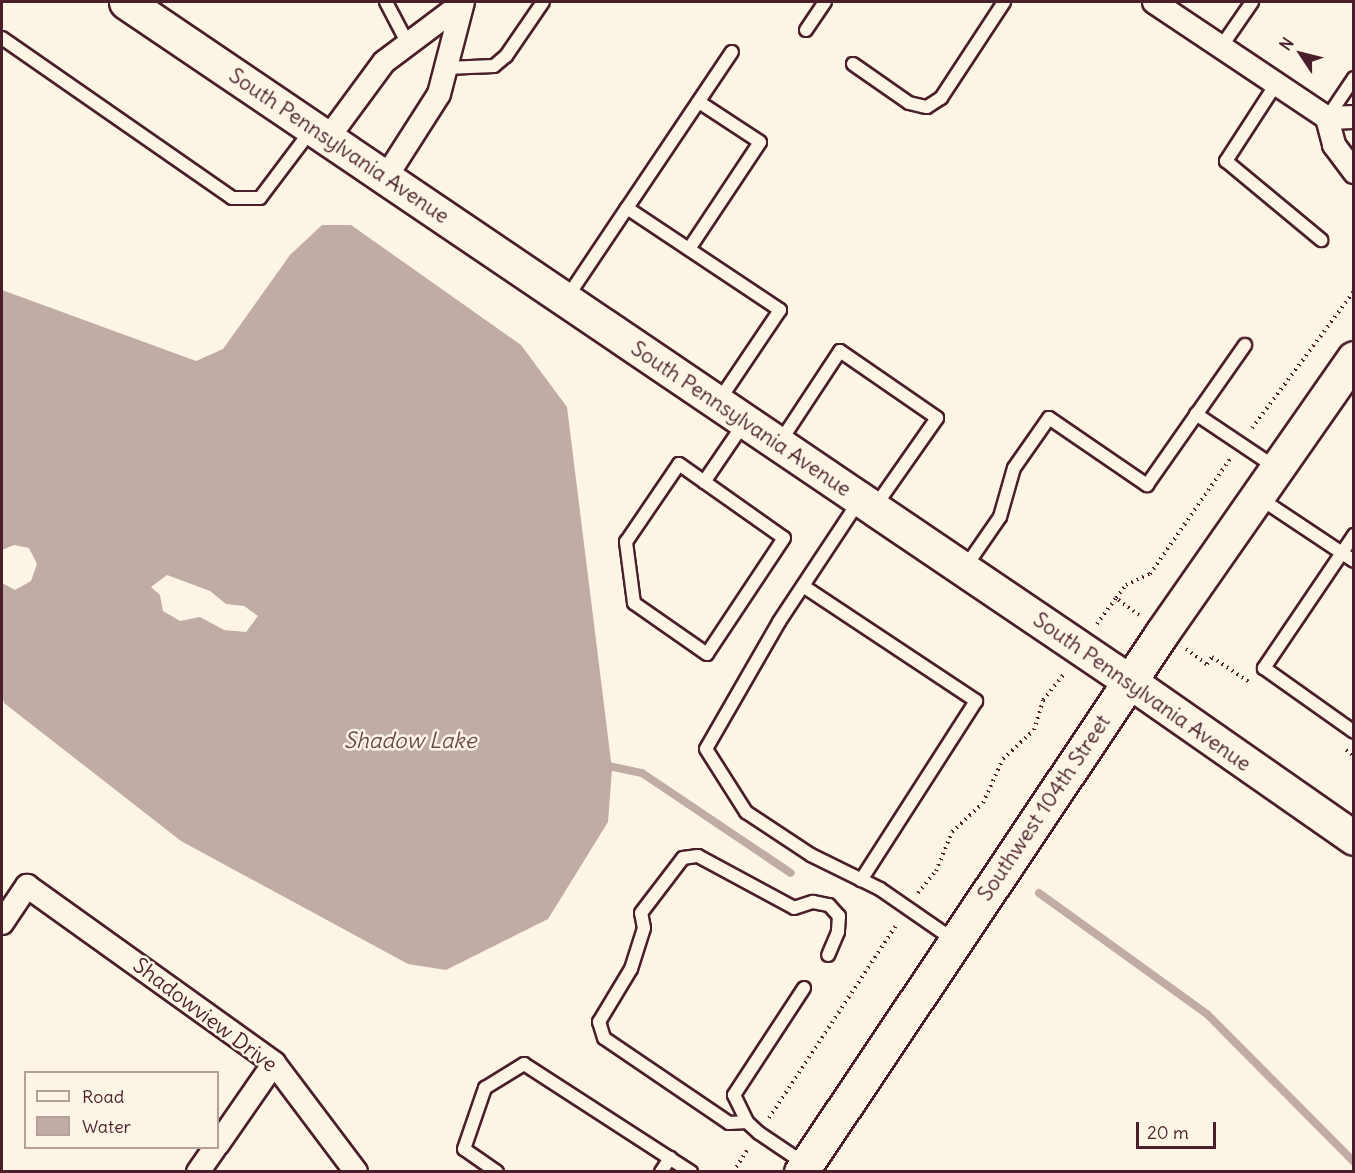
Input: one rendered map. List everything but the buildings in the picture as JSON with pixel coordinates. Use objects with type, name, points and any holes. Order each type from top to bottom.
[{"type":"main road","name":"South Pennsylvania Avenue","points":[[126,2],[1129,681],[1353,838]]},
{"type":"main road","name":"Southwest 104th Street","points":[[803,1168],[1129,681],[1353,358]]},
{"type":"street","points":[[1154,2],[1327,118],[1353,117]]},
{"type":"street","points":[[320,133],[384,62],[406,42],[461,3]]},
{"type":"street","points":[[386,177],[439,94],[461,3]]},
{"type":"street","points":[[1327,118],[1334,145],[1353,172]]},
{"type":"street","name":"Shadowview Drive","points":[[2,923],[27,886],[274,1063],[356,1172]]},
{"type":"street","points":[[219,1142],[274,1063]]},
{"type":"street","points":[[198,1172],[214,1149]]},
{"type":"lane","points":[[386,2],[406,42]]},
{"type":"lane","points":[[446,68],[494,66],[506,56],[543,2]]},
{"type":"lane","points":[[806,30],[825,2]]},
{"type":"lane","points":[[853,64],[909,103],[927,107],[941,98],[1004,2]]},
{"type":"lane","points":[[1221,47],[1252,2]]},
{"type":"lane","points":[[2,39],[232,198],[260,198],[320,133]]},
{"type":"lane","points":[[566,300],[732,52]]},
{"type":"lane","points":[[1327,118],[1353,78]]},
{"type":"lane","points":[[1276,84],[1226,161],[1321,240]]},
{"type":"lane","points":[[688,249],[760,142],[699,102]]},
{"type":"lane","points":[[627,208],[780,310],[718,403]]},
{"type":"lane","points":[[963,570],[1000,517],[1014,468],[1049,418],[1147,485],[1245,345]]},
{"type":"lane","points":[[778,444],[840,351],[937,418],[866,504],[803,586],[706,749],[746,812],[811,855],[861,880],[908,908],[955,941]]},
{"type":"lane","points":[[1196,414],[1276,468]]},
{"type":"lane","points":[[704,482],[745,422]]},
{"type":"lane","points":[[679,464],[704,482],[784,538],[707,654],[634,603],[626,542],[679,464]]},
{"type":"lane","points":[[1257,496],[1353,561]]},
{"type":"lane","points":[[1353,535],[1264,668],[1353,732]]},
{"type":"lane","points":[[803,586],[976,701],[861,880]]},
{"type":"lane","points":[[747,1122],[729,1123],[604,1038],[599,1022],[631,969],[644,928],[642,913],[683,858],[710,859],[794,908],[813,902],[829,905],[838,916],[838,924],[828,955]]},
{"type":"lane","points":[[803,1168],[747,1122],[734,1095],[804,988]]},
{"type":"lane","points":[[497,1172],[464,1149],[485,1088],[524,1065],[691,1172]]},
{"type":"lane","points":[[661,1172],[670,1158]]},
{"type":"path","points":[[733,1172],[908,908],[936,871],[952,832],[983,803],[1003,759],[1034,730],[1043,700],[1116,598]]},
{"type":"water","name":"Shadow Lake","points":[[322,225],[351,225],[521,345],[567,407],[612,769],[608,822],[548,919],[446,970],[408,964],[181,841],[4,703],[2,695],[2,583],[15,590],[31,581],[37,564],[29,548],[14,545],[2,550],[2,290],[196,361],[223,349],[290,255]],"holes":[[[167,575],[210,591],[226,604],[244,606],[258,616],[246,632],[224,630],[200,617],[180,621],[163,611],[160,595],[151,587]]]},
{"type":"waterway","points":[[604,765],[642,773],[791,873]]},
{"type":"waterway","points":[[1039,893],[1207,1014],[1354,1162]]}]
